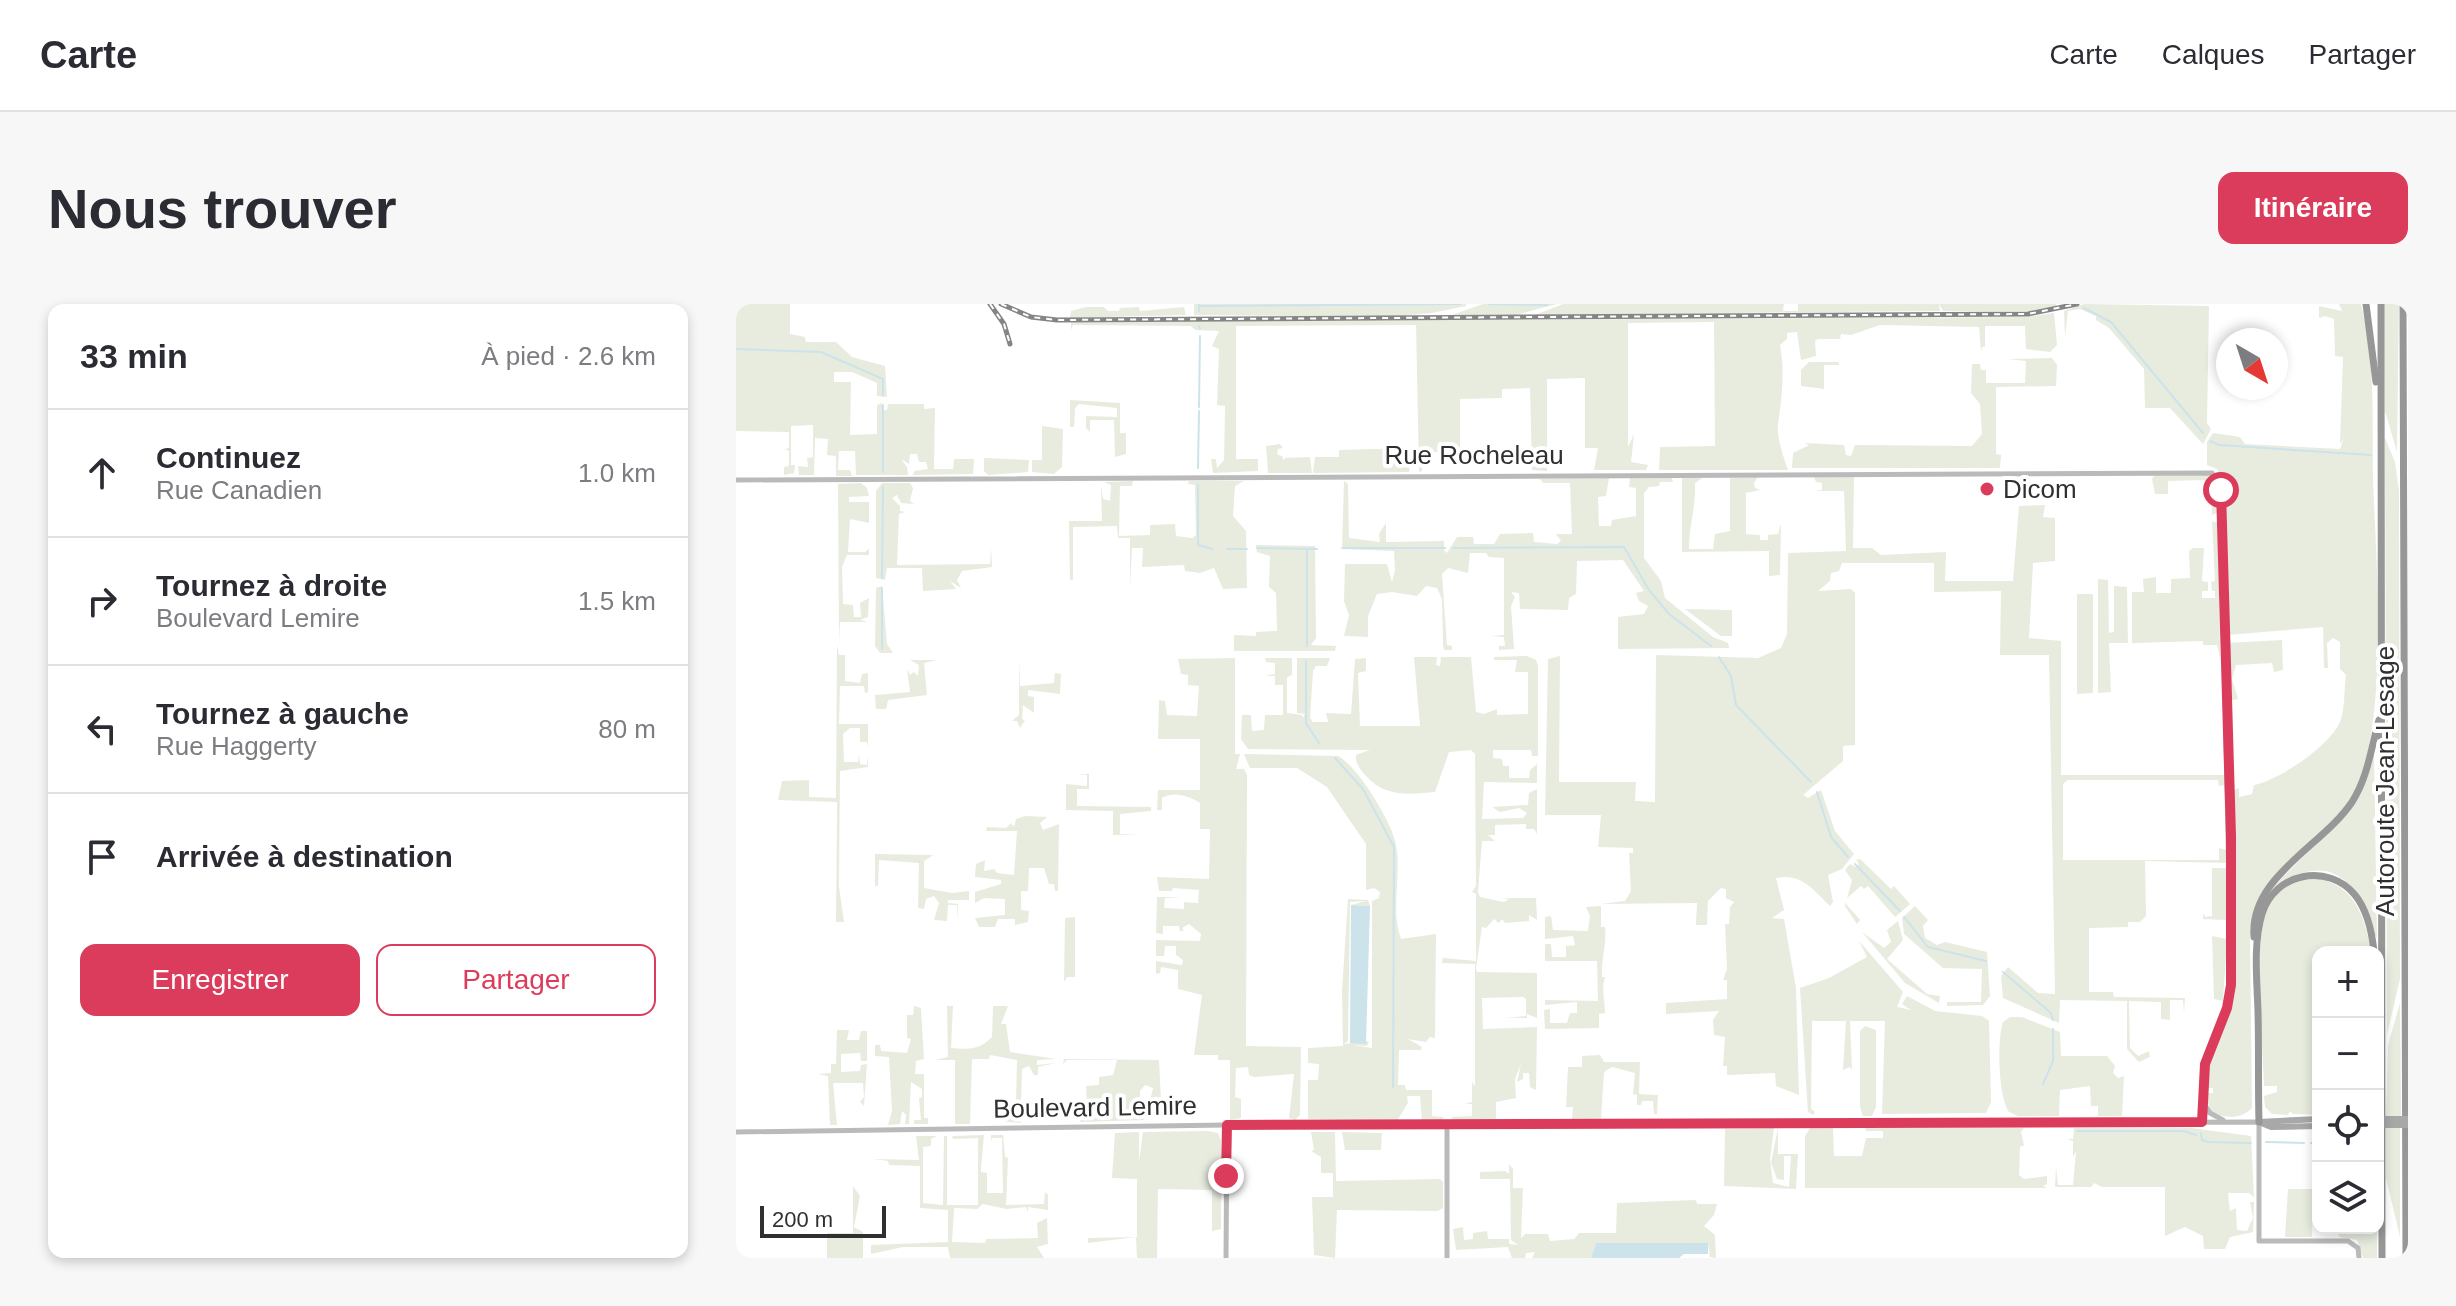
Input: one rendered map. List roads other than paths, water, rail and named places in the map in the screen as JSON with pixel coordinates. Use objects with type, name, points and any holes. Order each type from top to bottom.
[{"type":"highway","points":[[2366,304],[2380,428]]},
{"type":"highway","name":"Autoroute Jean-Lesage","points":[[2381,304],[2382,1018]]},
{"type":"highway","name":"Autoroute Jean-Lesage","points":[[2406,306],[2406,1258]]},
{"type":"highway","points":[[2257,975],[2253,929],[2259,903],[2352,802],[2364,778],[2381,712]]},
{"type":"highway","points":[[2259,1122],[2257,975],[2259,929],[2264,906],[2279,888],[2301,876],[2322,876],[2352,891],[2368,919],[2373,946]]},
{"type":"highway","name":"Autoroute Jean-Lesage","points":[[2382,1090],[2382,1258]]},
{"type":"main road","name":"Boulevard Lemire","points":[[2259,1122],[2312,1119]]},
{"type":"main road","points":[[2259,1122],[2271,1127],[2312,1126]]},
{"type":"main road","points":[[2384,1122],[2408,1122]]},
{"type":"street","name":"Rue Rocheleau","points":[[736,480],[2212,473],[2221,490],[2231,836],[2231,985],[2227,1008],[2206,1059],[2202,1097]]},
{"type":"street","points":[[2202,1097],[2202,1122]]},
{"type":"street","points":[[2202,1097],[2210,1113],[2228,1122]]},
{"type":"street","name":"Boulevard Lemire","points":[[736,1132],[1801,1121],[2259,1122]]},
{"type":"street","points":[[2259,1122],[2259,1241],[2348,1241],[2358,1248],[2359,1258]]},
{"type":"street","points":[[1226,1258],[1227,1125]]},
{"type":"street","points":[[1447,1127],[1447,1258]]},
{"type":"water","points":[[1351,905],[1370,906],[1366,1044],[1350,1043]]},
{"type":"water","points":[[1596,1243],[1708,1243],[1708,1254],[1684,1254],[1679,1258],[1591,1258]]},
{"type":"waterway","points":[[1199,304],[1199,311]]},
{"type":"waterway","points":[[1199,306],[1460,304]]},
{"type":"waterway","points":[[1489,304],[1547,305]]},
{"type":"waterway","points":[[2084,308],[2111,322],[2203,433]]},
{"type":"waterway","points":[[1199,407],[1200,336]]},
{"type":"waterway","points":[[736,349],[821,352],[883,379],[883,395]]},
{"type":"waterway","points":[[883,405],[883,472]]},
{"type":"waterway","points":[[1198,468],[1199,411]]},
{"type":"waterway","points":[[2210,441],[2219,445],[2371,455]]},
{"type":"waterway","points":[[1198,485],[1198,545],[1212,549]]},
{"type":"waterway","points":[[882,578],[883,487]]},
{"type":"waterway","points":[[1453,548],[1624,547],[1649,590],[1669,614],[1711,646]]},
{"type":"waterway","points":[[1257,548],[1317,549]]},
{"type":"waterway","points":[[1342,548],[1445,548]]},
{"type":"waterway","points":[[1227,549],[1247,549]]},
{"type":"waterway","points":[[1307,549],[1307,646]]},
{"type":"waterway","points":[[882,588],[882,649]]},
{"type":"waterway","points":[[1719,657],[1731,676],[1736,705],[1811,782]]},
{"type":"waterway","points":[[1306,661],[1306,723],[1319,743]]},
{"type":"waterway","points":[[1335,758],[1363,789],[1394,847],[1393,1087]]},
{"type":"waterway","points":[[1817,792],[1831,837],[1848,857]]},
{"type":"waterway","points":[[1855,864],[1900,911]]},
{"type":"waterway","points":[[1904,917],[1928,947],[1986,961]]},
{"type":"waterway","points":[[2003,972],[2051,1013],[2053,1020]]},
{"type":"waterway","points":[[2043,1084],[2053,1061],[2053,1029]]},
{"type":"waterway","points":[[2077,1131],[2184,1131],[2196,1135]]},
{"type":"waterway","points":[[2201,1133],[2202,1140],[2208,1142],[2251,1143]]},
{"type":"waterway","points":[[2266,1142],[2304,1143]]},
{"type":"railway","points":[[990,304],[1004,324],[1010,344]]},
{"type":"railway","points":[[1001,304],[1031,317],[1057,320],[2028,314],[2077,304]]},
{"type":"place","name":"Dicom","points":[[1987,489]]}]
